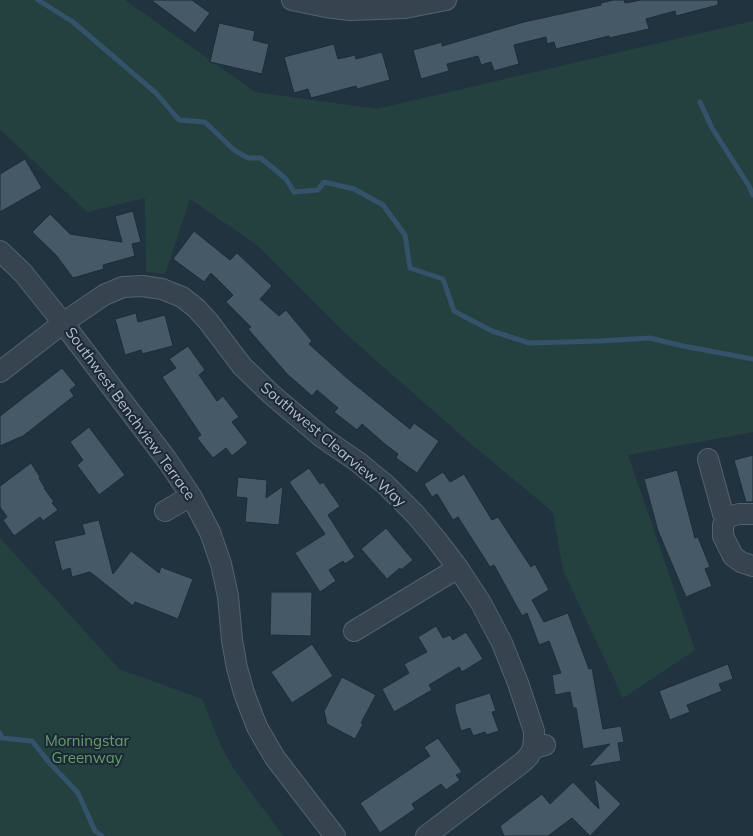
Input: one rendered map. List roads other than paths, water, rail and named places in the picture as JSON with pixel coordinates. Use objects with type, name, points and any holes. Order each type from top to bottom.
[{"type":"street","points":[[292,0],[326,7],[366,10],[405,8],[446,0]]},
{"type":"street","name":"Southwest Benchview Terrace","points":[[0,251],[23,272],[63,322],[167,460],[191,496],[210,532],[221,564],[228,596],[237,668],[244,693],[258,727],[275,758],[335,836]]},
{"type":"street","name":"Southwest Clearview Way","points":[[0,372],[63,322],[104,295],[123,287],[162,288],[182,298],[196,308],[242,366],[271,394],[323,438],[358,462],[415,514],[458,568],[481,603],[502,644],[518,683],[534,731],[534,738],[539,747],[523,762],[426,836]]},
{"type":"street","points":[[708,459],[723,514],[728,517]]},
{"type":"street","points":[[165,511],[191,496]]},
{"type":"street","points":[[753,514],[739,514],[728,517],[723,525],[723,536],[733,556],[741,562],[753,566]]},
{"type":"street","points":[[354,632],[458,568]]},
{"type":"waterway","points":[[38,0],[73,22],[156,93],[179,120],[205,122],[234,150],[248,158],[261,158],[286,179],[294,192],[318,190],[324,182],[354,189],[383,205],[405,235],[410,268],[443,279],[454,311],[492,331],[529,343],[650,338],[753,359]]},
{"type":"waterway","points":[[700,102],[712,128],[753,195]]},
{"type":"waterway","points":[[0,733],[2,738],[32,741],[78,793],[95,831],[102,836]]},
{"type":"park label","name":"Morningstar Greenway","points":[[87,750]]}]
